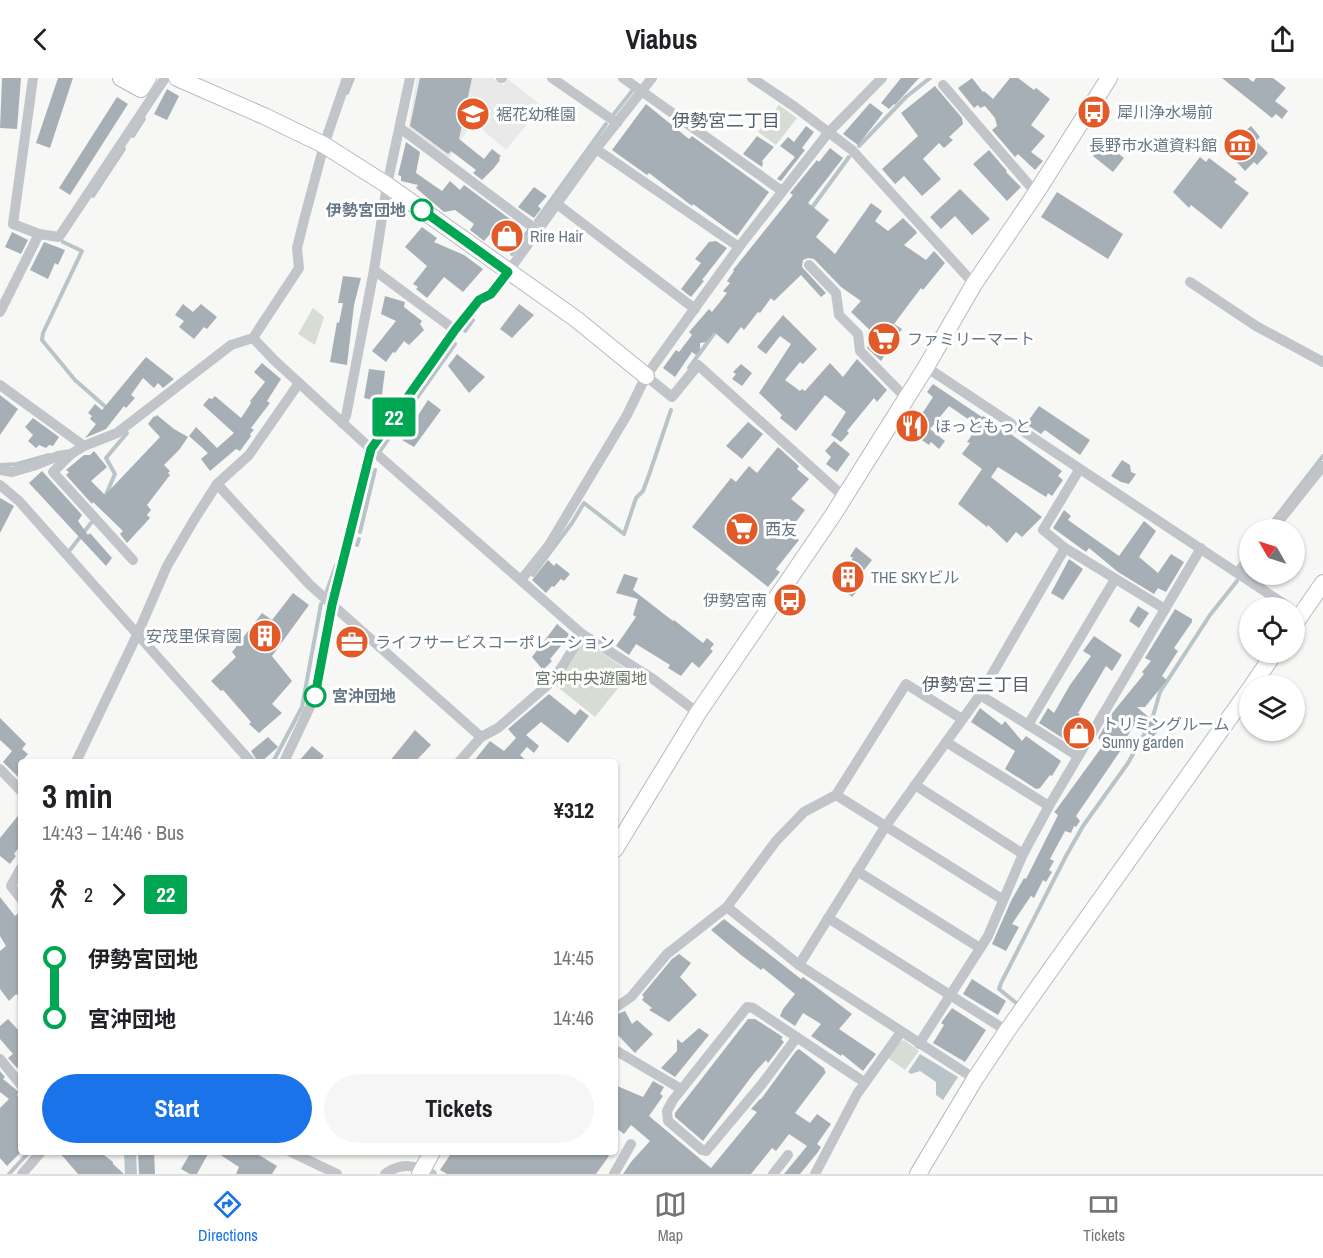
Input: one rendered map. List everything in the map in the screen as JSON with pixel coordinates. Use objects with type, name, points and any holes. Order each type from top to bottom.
[{"type":"street","points":[[33,78],[13,224],[39,234],[59,237],[165,78]]},
{"type":"street","points":[[121,78],[141,89],[147,78]]},
{"type":"street","points":[[177,78],[324,145],[387,185],[576,319],[672,398],[698,365],[843,496]]},
{"type":"street","points":[[133,560],[53,472],[71,454],[84,446],[129,426],[188,376],[231,345],[253,338],[299,268],[297,248],[324,145],[347,78]]},
{"type":"street","points":[[342,423],[346,416],[374,270],[387,185],[410,78]]},
{"type":"street","points":[[552,78],[617,123]]},
{"type":"street","points":[[623,78],[782,191]]},
{"type":"street","points":[[285,759],[315,696],[332,605],[371,449],[455,330],[479,300],[491,294],[596,149],[651,78]]},
{"type":"street","points":[[752,78],[852,150],[974,284]]},
{"type":"street","points":[[520,580],[549,545],[627,415],[646,376],[782,191],[828,133],[881,78]]},
{"type":"street","points":[[618,844],[698,713],[773,605],[926,367],[974,284],[1036,193],[1109,78]]},
{"type":"street","points":[[943,85],[1036,193]]},
{"type":"street","points":[[400,128],[538,231]]},
{"type":"street","points":[[596,149],[739,247]]},
{"type":"street","points":[[556,204],[695,309]]},
{"type":"street","points":[[0,312],[39,234]]},
{"type":"street","points":[[809,265],[836,293],[839,315],[858,334],[860,351],[906,398]]},
{"type":"street","points":[[374,270],[455,330]]},
{"type":"street","points":[[1190,282],[1256,326],[1323,362]]},
{"type":"street","points":[[253,338],[342,423],[582,634],[653,679],[698,713]]},
{"type":"street","points":[[926,367],[1079,470],[1238,572],[1271,597]]},
{"type":"street","points":[[77,759],[167,566],[217,484],[249,455],[299,383]]},
{"type":"street","points":[[0,386],[84,446]]},
{"type":"street","points":[[0,470],[12,472],[58,456],[71,454]]},
{"type":"street","points":[[1281,519],[1323,466]]},
{"type":"street","points":[[1079,470],[1043,530],[1065,548],[1165,609]]},
{"type":"street","points":[[217,484],[310,585],[481,737]]},
{"type":"street","points":[[0,485],[19,501],[248,759]]},
{"type":"street","points":[[799,965],[885,827],[980,695],[1065,548]]},
{"type":"street","points":[[919,1044],[988,936],[1023,854],[1049,806],[1201,548]]},
{"type":"street","points":[[1028,725],[1115,579]]},
{"type":"street","points":[[1305,604],[1323,583]]},
{"type":"street","points":[[462,759],[481,737],[498,728],[550,683],[562,668],[582,634]]},
{"type":"street","points":[[618,1006],[631,997],[667,954],[727,907],[776,841],[804,812],[836,795],[906,684],[962,719]]},
{"type":"street","points":[[980,695],[1078,756]]},
{"type":"street","points":[[918,1174],[975,1079],[1007,1031],[1239,704]]},
{"type":"street","points":[[946,742],[1049,806]]},
{"type":"street","points":[[0,770],[18,789]]},
{"type":"street","points":[[915,785],[1023,854]]},
{"type":"street","points":[[836,795],[1002,899]]},
{"type":"street","points":[[857,872],[980,948]]},
{"type":"street","points":[[18,873],[11,886],[18,895]]},
{"type":"street","points":[[727,907],[799,965],[975,1079]]},
{"type":"street","points":[[828,918],[1007,1031]]},
{"type":"street","points":[[797,1036],[762,1084],[706,1151],[668,1121],[667,1112],[681,1089],[747,1007],[753,1008],[797,1036],[865,1082]]},
{"type":"street","points":[[815,1174],[865,1082],[900,1032]]},
{"type":"street","points":[[618,1053],[681,1089]]},
{"type":"street","points":[[0,1059],[18,1081]]},
{"type":"street","points":[[614,1174],[631,1144]]},
{"type":"street","points":[[22,1174],[38,1155]]},
{"type":"street","points":[[297,1155],[337,1174]]},
{"type":"street","points":[[385,1174],[394,1167],[406,1165],[425,1172],[431,1155]]},
{"type":"street","points":[[773,1174],[788,1155]]},
{"type":"shaded area","name":"裾花幼稚園","points":[[417,78],[493,78],[503,85],[508,79],[542,106],[506,150],[473,122],[448,160],[408,129]]},
{"type":"shaded area","points":[[920,1054],[958,1077],[943,1100],[936,1095],[936,1082],[920,1071],[911,1074],[908,1072]]},
{"type":"green space","points":[[779,105],[797,118],[776,145],[758,132]]},
{"type":"green space","points":[[313,308],[324,317],[315,345],[298,334]]},
{"type":"green space","name":"宮沖中央遊園地","points":[[583,641],[631,672],[595,717],[555,685]]},
{"type":"green space","points":[[904,1040],[919,1051],[905,1070],[888,1058],[899,1042]]},
{"type":"building","points":[[2,78],[21,78],[17,129],[0,128]]},
{"type":"building","points":[[58,78],[73,78],[50,148],[36,143]]},
{"type":"building","points":[[420,78],[472,78],[459,139],[484,159],[492,149],[501,156],[494,168],[482,180],[473,173],[476,170],[451,151],[448,154],[410,126]]},
{"type":"building","points":[[901,78],[919,78],[889,109],[881,103]]},
{"type":"building","points":[[972,78],[983,92],[993,99],[1010,78],[1018,78],[1050,99],[1031,125],[1045,136],[1031,152],[1043,161],[1035,170],[1018,154],[1015,157],[992,130],[997,126],[995,118],[985,106],[980,108],[978,105],[974,108],[958,88]]},
{"type":"building","points":[[1222,78],[1248,78],[1253,82],[1256,78],[1273,78],[1286,88],[1275,101],[1288,111],[1282,119],[1276,114],[1272,118]]},
{"type":"building","points":[[935,86],[962,118],[963,124],[949,137],[953,140],[944,148],[939,143],[923,159],[941,179],[922,196],[904,176],[895,184],[882,169],[918,136],[901,113]]},
{"type":"building","points":[[167,89],[179,96],[167,120],[154,114]]},
{"type":"building","points":[[117,97],[128,104],[70,195],[59,188]]},
{"type":"building","points":[[870,103],[883,113],[858,145],[843,134]]},
{"type":"building","points":[[646,104],[689,139],[692,136],[769,192],[737,236],[693,204],[692,206],[649,173],[647,175],[612,150]]},
{"type":"building","points":[[806,126],[814,132],[802,148],[805,150],[781,181],[777,179],[795,157],[780,146],[788,137],[794,142]]},
{"type":"building","points":[[1251,126],[1260,137],[1256,141],[1268,153],[1257,165],[1254,162],[1245,171],[1225,149]]},
{"type":"building","points":[[757,136],[774,147],[762,161],[762,167],[743,154]]},
{"type":"building","points":[[406,142],[420,152],[416,173],[442,191],[450,181],[460,190],[464,185],[518,225],[512,232],[515,234],[506,246],[491,233],[484,241],[470,230],[474,224],[455,210],[444,212],[416,188],[418,185],[401,181],[401,176],[398,175]]},
{"type":"building","points":[[1104,142],[1124,158],[1113,172],[1093,156]]},
{"type":"building","points":[[830,148],[843,158],[808,203],[829,220],[816,237],[835,254],[871,203],[882,211],[875,221],[888,231],[903,218],[916,231],[917,233],[904,245],[926,260],[934,251],[945,263],[923,290],[921,288],[894,324],[902,329],[881,361],[867,348],[875,335],[851,312],[861,301],[841,287],[814,259],[808,258],[803,260],[802,267],[826,293],[821,297],[801,275],[774,301],[771,298],[760,313],[758,312],[744,330],[741,327],[728,344],[714,332],[706,342],[700,343],[700,350],[696,355],[692,352],[675,377],[663,368],[676,350],[679,352],[692,335],[689,332],[709,309],[712,312],[727,293],[723,291],[730,283],[727,281],[733,270],[793,195],[790,193]]},
{"type":"building","points":[[989,150],[1021,187],[1007,201],[973,164]]},
{"type":"building","points":[[1200,157],[1206,162],[1209,158],[1237,179],[1234,182],[1249,193],[1221,229],[1191,205],[1189,208],[1173,192]]},
{"type":"building","points":[[534,187],[547,196],[538,206],[541,209],[534,218],[518,207]]},
{"type":"building","points":[[960,189],[990,219],[972,235],[955,216],[941,229],[930,217]]},
{"type":"building","points":[[1057,192],[1123,234],[1108,259],[1041,217]]},
{"type":"building","points":[[422,227],[437,238],[434,242],[464,255],[483,269],[463,292],[444,277],[427,298],[416,289],[418,287],[413,284],[427,266],[405,247]]},
{"type":"building","points":[[12,232],[28,240],[21,254],[5,247]]},
{"type":"building","points":[[716,241],[727,248],[691,297],[681,289],[701,263],[695,259],[709,242]]},
{"type":"building","points":[[44,242],[65,250],[58,265],[55,263],[48,279],[30,270]]},
{"type":"building","points":[[343,276],[361,278],[354,305],[347,365],[330,362],[343,303],[338,303]]},
{"type":"building","points":[[385,296],[405,302],[404,307],[422,321],[420,324],[424,330],[409,345],[404,341],[386,362],[372,351],[396,321],[381,314]]},
{"type":"building","points":[[183,304],[193,312],[201,304],[217,317],[194,339],[179,327],[184,321],[175,315]]},
{"type":"building","points":[[519,304],[534,315],[512,338],[500,329]]},
{"type":"building","points":[[783,315],[817,349],[803,364],[800,362],[785,380],[800,391],[802,389],[805,391],[830,363],[843,377],[857,359],[887,390],[877,402],[874,398],[847,431],[849,433],[841,442],[831,435],[846,412],[825,395],[796,431],[780,418],[782,415],[759,393],[791,344],[780,336],[766,354],[757,347]]},
{"type":"building","points":[[457,354],[485,377],[469,393],[448,366]]},
{"type":"building","points":[[146,357],[174,379],[163,388],[158,383],[154,388],[143,378],[131,395],[135,398],[126,408],[124,406],[106,429],[85,438],[96,424],[90,419],[92,416],[88,413],[95,404],[102,410]]},
{"type":"building","points":[[262,363],[281,379],[267,401],[270,403],[251,428],[254,430],[240,451],[236,449],[210,471],[201,459],[208,453],[189,436],[196,427],[217,448],[234,433],[203,405],[209,398],[212,399],[215,396],[241,418],[251,403],[250,401],[265,382],[254,372]]},
{"type":"building","points":[[741,364],[752,373],[742,386],[732,379],[736,374],[733,372]]},
{"type":"building","points":[[369,369],[385,371],[381,402],[364,398]]},
{"type":"building","points":[[933,384],[982,417],[994,422],[1062,471],[1058,476],[1063,480],[1052,496],[1048,493],[1046,497],[998,467],[991,477],[1042,517],[1022,537],[1016,532],[1007,543],[988,525],[987,527],[958,504],[982,469],[962,454],[978,426],[949,406],[930,429],[945,441],[939,449],[931,442],[929,445],[906,429],[914,418],[918,420],[933,397],[927,392]]},
{"type":"building","points":[[0,395],[18,409],[0,435]]},
{"type":"building","points":[[428,400],[441,410],[414,447],[402,440]]},
{"type":"building","points":[[1039,406],[1090,440],[1080,455],[1045,430],[1041,434],[1026,424]]},
{"type":"building","points":[[157,415],[188,437],[164,465],[170,471],[168,473],[170,475],[147,505],[151,510],[147,515],[150,518],[127,543],[120,534],[123,531],[93,502],[92,504],[66,475],[69,472],[66,470],[84,455],[90,455],[94,451],[107,467],[91,481],[105,495],[160,437],[148,424]]},
{"type":"building","points":[[33,418],[59,437],[53,446],[49,445],[46,448],[39,445],[36,448],[28,441],[33,435],[25,427]]},
{"type":"building","points":[[748,422],[763,434],[742,459],[726,446]]},
{"type":"building","points":[[834,441],[850,454],[837,472],[826,464],[831,457],[825,451]]},
{"type":"building","name":"西友","points":[[778,447],[799,466],[797,469],[809,479],[791,499],[805,510],[788,532],[799,540],[776,569],[780,572],[768,587],[692,527],[731,478],[736,482],[749,466],[757,473]]},
{"type":"building","points":[[1122,460],[1130,465],[1131,472],[1136,474],[1129,484],[1111,476]]},
{"type":"building","points":[[42,471],[82,515],[78,521],[88,535],[90,533],[112,558],[106,566],[29,483]]},
{"type":"building","points":[[0,498],[14,506],[0,533]]},
{"type":"building","points":[[1064,510],[1071,516],[1068,520],[1119,556],[1144,521],[1156,531],[1139,557],[1158,573],[1171,554],[1184,562],[1166,592],[1158,588],[1154,594],[1118,572],[1089,548],[1086,552],[1053,528]]},
{"type":"building","name":"THE SKYビル","points":[[856,547],[872,560],[854,583],[860,588],[852,597],[834,581],[853,558],[850,556]]},
{"type":"building","points":[[1069,559],[1083,569],[1063,600],[1051,593]]},
{"type":"building","points":[[548,560],[554,566],[556,563],[570,574],[546,593],[532,580]]},
{"type":"building","points":[[624,574],[638,578],[633,590],[703,643],[707,638],[714,644],[710,649],[713,651],[699,668],[692,662],[681,676],[668,668],[670,665],[636,644],[629,655],[616,646],[636,617],[633,615],[638,599],[616,593]]},
{"type":"building","points":[[293,593],[309,605],[272,656],[292,681],[272,704],[282,713],[259,733],[249,724],[251,722],[223,690],[221,691],[211,681],[236,657],[232,652],[262,613],[272,620]]},
{"type":"building","points":[[1138,606],[1149,613],[1139,628],[1129,621]]},
{"type":"building","points":[[1175,609],[1192,619],[1192,622],[1174,648],[1178,651],[1162,676],[1167,680],[1145,707],[1137,707],[1161,728],[1153,737],[1135,724],[1123,743],[1125,744],[1076,816],[1080,821],[1071,833],[1065,831],[1050,859],[1054,861],[1049,870],[1052,872],[1046,882],[1043,880],[1034,898],[1031,896],[1012,924],[1019,927],[1006,951],[992,944],[1011,901],[1024,878],[1026,879],[1058,815],[1054,812],[1104,744],[1098,738],[1113,712],[1144,674],[1142,672],[1151,661],[1145,658]]},
{"type":"building","points":[[557,624],[570,635],[543,670],[532,657]]},
{"type":"building","points":[[1094,636],[1122,655],[1112,671],[1106,666],[1078,713],[1080,714],[1073,723],[1085,731],[1075,746],[1039,723],[1048,708],[1054,713],[1070,685],[1091,656],[1083,651]]},
{"type":"building","points":[[549,694],[575,715],[580,709],[589,716],[568,743],[541,722],[526,735],[539,746],[534,753],[527,747],[520,755],[525,759],[475,759],[490,741],[504,751],[516,738],[508,729]]},
{"type":"building","points":[[980,708],[1002,725],[1005,721],[1022,741],[1026,736],[1061,761],[1052,776],[1050,775],[1040,788],[1036,789],[1005,769],[1015,751],[971,722]]},
{"type":"building","points":[[0,718],[26,744],[22,749],[28,754],[24,759],[18,759],[18,777],[3,762],[12,751],[0,740]]},
{"type":"building","points":[[415,730],[431,745],[418,759],[391,759]]},
{"type":"building","points":[[268,737],[278,747],[264,759],[256,759],[251,751]]},
{"type":"building","points":[[312,746],[324,756],[322,759],[301,759]]},
{"type":"building","points":[[18,816],[18,849],[10,864],[0,856],[0,838]]},
{"type":"building","points":[[0,897],[15,916],[18,914],[18,996],[16,994],[9,1001],[0,989],[0,951],[6,946],[0,936]]},
{"type":"building","points":[[724,919],[801,979],[803,977],[852,1014],[839,1029],[876,1054],[863,1071],[842,1054],[841,1056],[811,1036],[821,1024],[803,1013],[795,1026],[780,1016],[795,994],[711,930]]},
{"type":"building","points":[[679,954],[691,963],[680,977],[697,995],[669,1022],[649,1010],[652,1008],[642,1000],[644,997],[642,995],[672,959]]},
{"type":"building","points":[[972,979],[1006,1001],[998,1015],[963,994]]},
{"type":"building","points":[[952,1008],[986,1030],[965,1062],[933,1043],[944,1025],[941,1023]]},
{"type":"building","points":[[625,1011],[632,1024],[637,1020],[653,1034],[635,1053],[618,1035],[618,1014]]},
{"type":"building","points":[[8,1019],[18,1030],[17,1068],[8,1058],[13,1054],[0,1039],[0,1026]]},
{"type":"building","points":[[748,1019],[755,1019],[766,1026],[783,1037],[781,1039],[784,1042],[768,1063],[766,1060],[755,1072],[703,1141],[675,1117],[675,1113]]},
{"type":"building","points":[[699,1028],[709,1035],[675,1077],[661,1068],[677,1051],[677,1039],[682,1043]]},
{"type":"building","points":[[799,1049],[826,1072],[795,1113],[810,1123],[817,1114],[831,1124],[817,1144],[821,1147],[818,1152],[800,1174],[784,1174],[807,1146],[789,1134],[776,1151],[772,1148],[751,1174],[623,1174],[650,1141],[631,1125],[624,1134],[618,1129],[618,1086],[643,1097],[653,1081],[664,1087],[660,1094],[663,1096],[649,1116],[711,1168],[757,1112],[751,1109]]},
{"type":"building","points":[[0,1071],[5,1077],[3,1079],[18,1091],[18,1155],[7,1166],[0,1158],[0,1108],[9,1099],[0,1092]]},
{"type":"building","points":[[62,1155],[104,1155],[124,1174],[78,1174]]},
{"type":"building","points":[[138,1155],[154,1155],[155,1174],[139,1174]]},
{"type":"building","points":[[189,1155],[207,1155],[197,1174],[190,1174],[181,1169]]},
{"type":"building","points":[[221,1155],[259,1155],[277,1166],[272,1174],[236,1174],[239,1167]]},
{"type":"building","points":[[450,1155],[609,1156],[596,1174],[447,1174],[440,1170]]},
{"type":"waterway","points":[[347,93],[353,78]]},
{"type":"waterway","points":[[859,146],[906,97],[930,78]]},
{"type":"waterway","points":[[614,114],[632,91]]},
{"type":"waterway","points":[[133,136],[144,119]]},
{"type":"waterway","points":[[536,221],[606,124]]},
{"type":"waterway","points":[[93,196],[124,149]]},
{"type":"waterway","points":[[811,209],[849,157]]},
{"type":"waterway","points":[[512,254],[529,230]]},
{"type":"waterway","points":[[63,242],[82,251],[43,333],[42,340],[75,380],[108,409]]},
{"type":"waterway","points":[[465,331],[473,320]]},
{"type":"waterway","points":[[689,368],[718,328]]},
{"type":"waterway","points":[[416,399],[455,344]]},
{"type":"waterway","points":[[409,410],[412,406]]},
{"type":"waterway","points":[[533,575],[584,503],[624,534],[636,498],[643,491],[671,410]]},
{"type":"waterway","points":[[399,424],[402,419]]},
{"type":"waterway","points":[[380,451],[393,432]]},
{"type":"waterway","points":[[105,497],[115,474],[106,458],[127,433]]},
{"type":"waterway","points":[[0,465],[17,464],[49,455]]},
{"type":"waterway","points":[[1274,519],[1323,456]]},
{"type":"waterway","points":[[360,532],[375,470]]},
{"type":"waterway","points":[[70,550],[91,523]]},
{"type":"waterway","points":[[357,545],[359,539]]},
{"type":"waterway","points":[[327,591],[336,565]]},
{"type":"waterway","points":[[1151,723],[1160,692],[1210,615],[1237,581]]},
{"type":"waterway","points":[[275,759],[302,707],[321,604]]},
{"type":"waterway","points":[[1015,1002],[999,989],[1001,983],[1083,826],[1128,763],[1147,729]]},
{"type":"waterway","points":[[9,1174],[26,1155]]},
{"type":"waterway","points":[[130,1155],[131,1174]]},
{"type":"bus line","name":"22","points":[[315,696],[332,605],[371,449],[455,330],[479,300],[491,294],[508,272],[422,210]]},
{"type":"place","name":"犀川浄水場前","points":[[1094,112]]},
{"type":"place","name":"裾花幼稚園","points":[[473,114]]},
{"type":"place","name":"長野市水道資料館","points":[[1240,145]]},
{"type":"place","name":"伊勢宮団地","points":[[422,210]]},
{"type":"place","name":"Rire Hair","points":[[507,236]]},
{"type":"place","name":"ファミリーマート","points":[[884,339]]},
{"type":"place","name":"ほっともっと","points":[[912,426]]},
{"type":"place","name":"西友","points":[[742,529]]},
{"type":"place","name":"THE SKYビル","points":[[848,577]]},
{"type":"place","name":"伊勢宮南","points":[[790,600]]},
{"type":"place","name":"安茂里保育園","points":[[265,636]]},
{"type":"place","name":"ライフサービスコーポレーション","points":[[352,642]]},
{"type":"place","name":"宮沖団地","points":[[315,696]]},
{"type":"place","name":"トリミングルーム Sunny garden","points":[[1079,733]]},
{"type":"district","name":"伊勢宮二丁目","points":[[726,120]]},
{"type":"district","name":"伊勢宮三丁目","points":[[976,684]]}]
